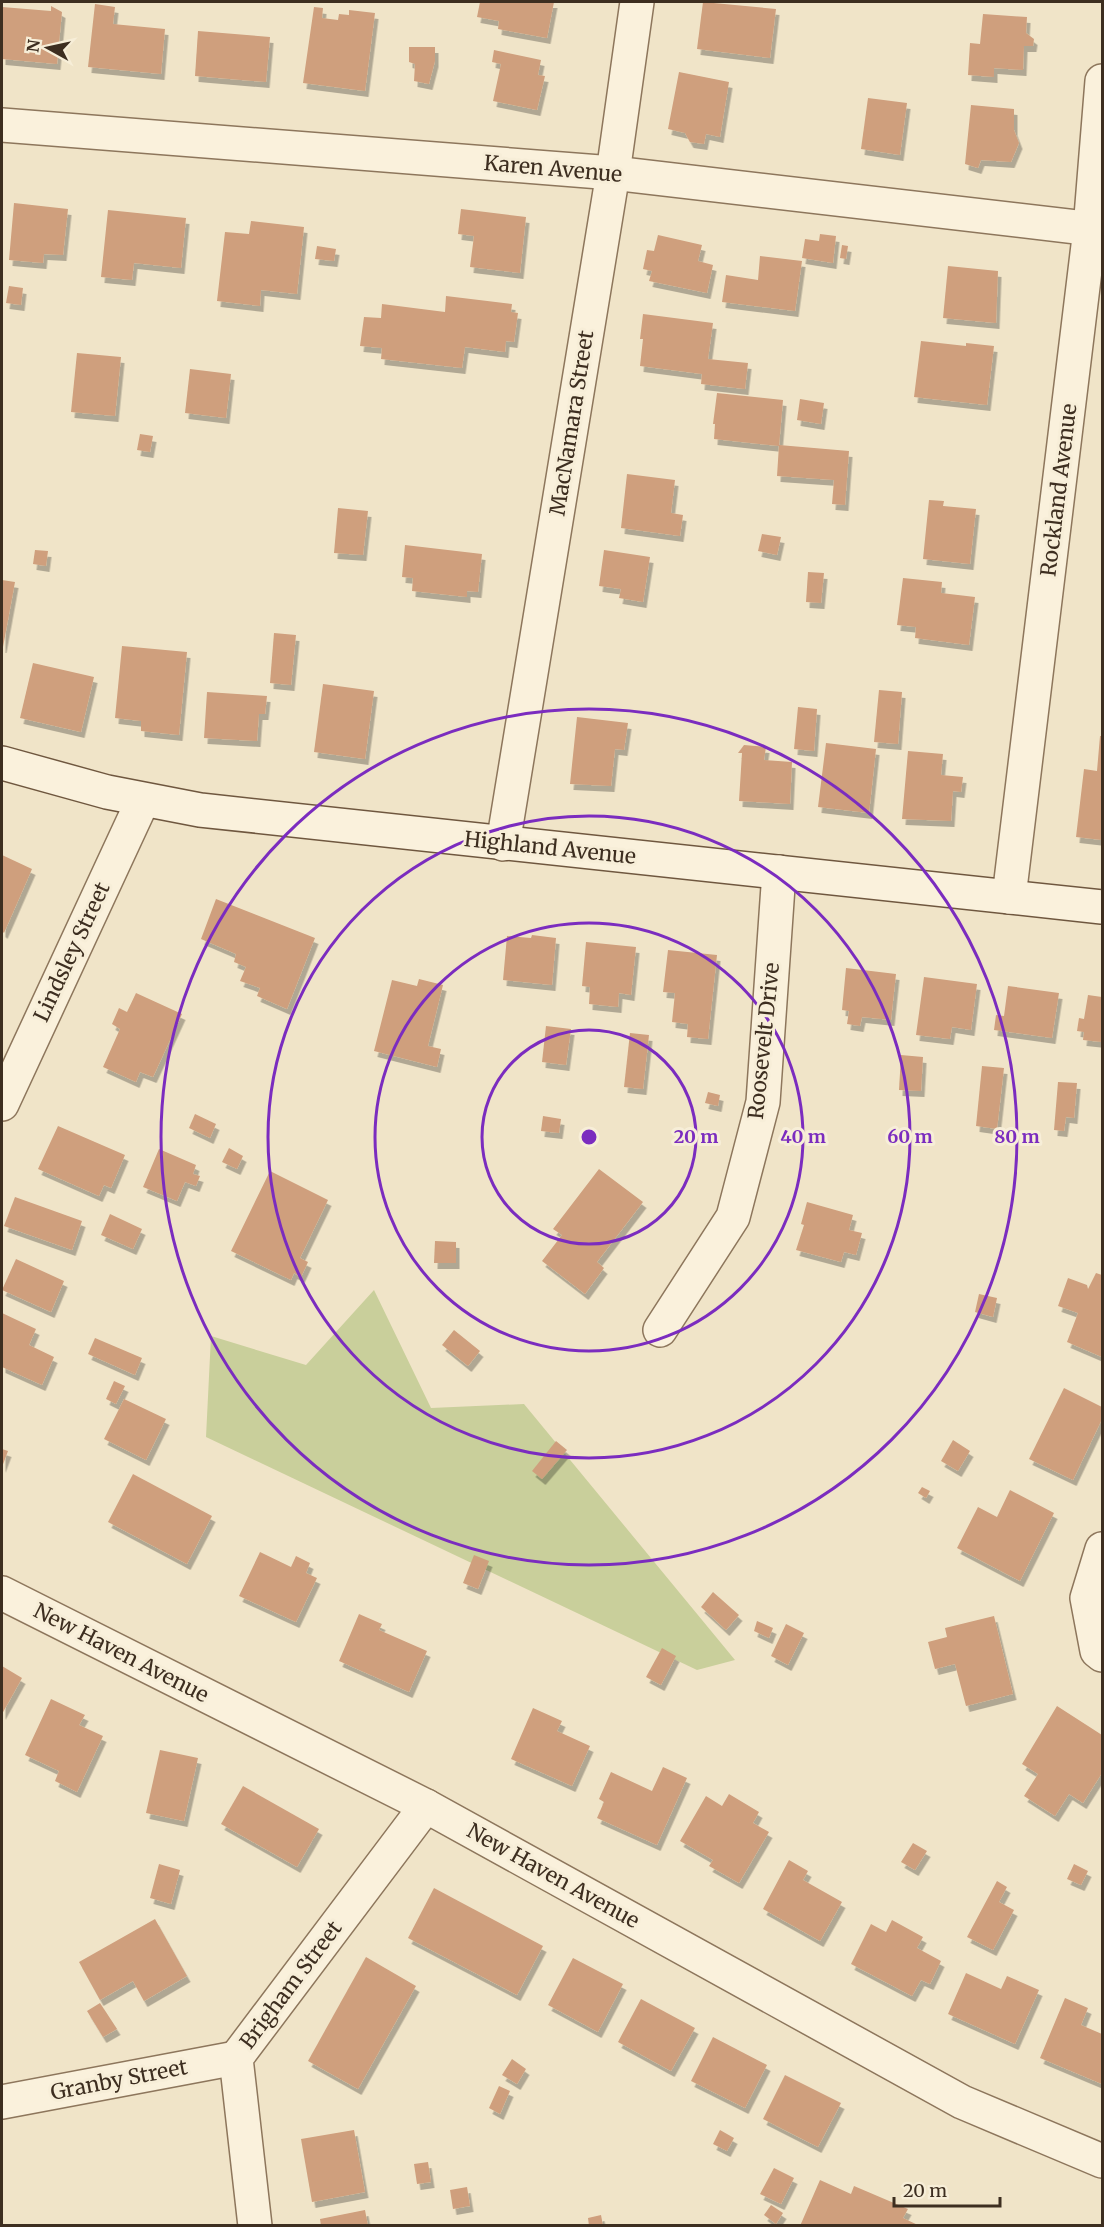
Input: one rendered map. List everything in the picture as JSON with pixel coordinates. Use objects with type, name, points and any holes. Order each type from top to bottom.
[{"type":"street","name":"MacNamara Street","points":[[503,844],[613,173],[637,2]]},
{"type":"street","name":"Rockland Avenue","points":[[1009,897],[1096,230],[1102,81]]},
{"type":"street","name":"Karen Avenue","points":[[2,125],[613,173],[1096,230]]},
{"type":"street","name":"Highland Avenue","points":[[2,763],[51,778],[143,800],[257,818],[1102,907]]},
{"type":"street","name":"Lindsley Street","points":[[2,1104],[143,800]]},
{"type":"street","name":"Roosevelt Drive","points":[[660,1330],[733,1217],[763,1102],[779,872]]},
{"type":"street","points":[[1102,1549],[1087,1598],[1097,1651],[1102,1655]]},
{"type":"street","name":"New Haven Avenue","points":[[2,1593],[426,1806],[962,2102],[1102,2161]]},
{"type":"street","name":"Brigham Street","points":[[255,2226],[236,2058],[426,1806]]},
{"type":"street","name":"Granby Street","points":[[2,2102],[236,2058]]},
{"type":"green space","points":[[374,1290],[431,1408],[524,1404],[735,1660],[697,1670],[206,1437],[211,1336],[306,1365]]},
{"type":"building","points":[[480,2],[554,2],[547,38],[498,29],[499,21],[477,17]]},
{"type":"building","points":[[703,2],[776,9],[770,58],[697,49]]},
{"type":"building","points":[[95,4],[115,7],[113,24],[165,29],[161,74],[88,67]]},
{"type":"building","points":[[51,6],[62,12],[57,64],[2,59],[2,7],[51,11]]},
{"type":"building","points":[[314,7],[323,8],[322,18],[338,20],[339,14],[349,15],[349,10],[375,13],[365,91],[303,83]]},
{"type":"building","points":[[983,14],[1027,17],[1026,33],[1034,39],[1033,46],[1024,46],[1023,70],[994,68],[994,77],[968,75],[970,43],[980,44]]},
{"type":"building","points":[[198,31],[270,37],[266,82],[195,76]]},
{"type":"building","points":[[409,47],[435,47],[435,61],[429,84],[414,81],[415,64],[409,62]]},
{"type":"building","points":[[494,50],[541,60],[538,75],[545,76],[537,110],[493,101],[501,64],[492,62]]},
{"type":"building","points":[[679,72],[729,82],[720,137],[706,134],[704,144],[690,142],[685,133],[668,129]]},
{"type":"building","points":[[868,98],[907,103],[900,155],[861,149]]},
{"type":"building","points":[[971,105],[1014,109],[1014,130],[1019,143],[1011,162],[981,160],[978,168],[965,164]]},
{"type":"building","points":[[14,203],[68,209],[63,255],[44,254],[43,263],[9,260]]},
{"type":"building","points":[[461,209],[526,217],[520,273],[470,267],[474,236],[458,234]]},
{"type":"building","points":[[108,210],[186,218],[181,268],[134,263],[132,280],[101,277]]},
{"type":"building","points":[[251,221],[304,227],[297,294],[261,290],[260,306],[217,301],[225,232],[249,234]]},
{"type":"building","points":[[820,234],[836,236],[833,263],[802,258],[805,239],[819,241]]},
{"type":"building","points":[[658,235],[702,245],[698,261],[713,265],[707,293],[649,281],[652,271],[643,269],[647,250],[654,251]]},
{"type":"building","points":[[842,245],[848,246],[846,259],[840,258]]},
{"type":"building","points":[[317,246],[336,249],[334,261],[315,259]]},
{"type":"building","points":[[760,256],[802,261],[795,311],[722,302],[726,275],[758,280]]},
{"type":"building","points":[[948,266],[998,271],[996,323],[943,318]]},
{"type":"building","points":[[9,286],[23,288],[21,305],[6,303]]},
{"type":"building","points":[[446,296],[512,304],[511,312],[518,313],[514,342],[506,341],[505,352],[465,347],[462,368],[381,359],[382,348],[360,346],[364,317],[381,318],[382,304],[445,312]]},
{"type":"building","points":[[643,314],[713,323],[708,359],[748,363],[745,389],[701,384],[702,374],[640,366]]},
{"type":"building","points":[[921,341],[966,346],[966,343],[994,346],[987,405],[914,397]]},
{"type":"building","points":[[77,353],[121,357],[115,416],[71,412]]},
{"type":"building","points":[[190,369],[231,374],[226,418],[185,413]]},
{"type":"building","points":[[717,393],[783,400],[779,446],[714,439],[715,424],[713,424]]},
{"type":"building","points":[[800,399],[824,403],[821,424],[797,420]]},
{"type":"building","points":[[140,434],[153,436],[150,452],[137,450]]},
{"type":"building","points":[[779,445],[849,451],[845,505],[832,504],[834,480],[777,476]]},
{"type":"building","points":[[627,474],[675,480],[671,513],[683,515],[680,536],[621,528]]},
{"type":"building","points":[[929,500],[944,501],[943,506],[976,509],[970,564],[923,559]]},
{"type":"building","points":[[338,508],[368,511],[363,555],[334,553]]},
{"type":"building","points":[[762,534],[781,537],[777,555],[758,551]]},
{"type":"building","points":[[405,545],[482,554],[478,592],[467,591],[467,597],[412,591],[413,578],[402,577]]},
{"type":"building","points":[[35,550],[48,551],[46,566],[33,564]]},
{"type":"building","points":[[604,550],[650,557],[643,602],[619,598],[621,589],[599,586]]},
{"type":"building","points":[[808,572],[824,573],[821,603],[806,602]]},
{"type":"building","points":[[903,578],[942,582],[941,593],[975,597],[969,645],[915,638],[916,627],[897,625]]},
{"type":"building","points":[[2,580],[15,582],[3,647],[2,647]]},
{"type":"building","points":[[274,633],[296,635],[291,685],[270,683]]},
{"type":"building","points":[[122,646],[187,652],[179,735],[141,731],[141,721],[115,718]]},
{"type":"building","points":[[33,663],[94,677],[81,732],[20,718]]},
{"type":"building","points":[[323,684],[374,691],[365,759],[314,752]]},
{"type":"building","points":[[879,690],[902,692],[898,744],[874,742]]},
{"type":"building","points":[[207,692],[267,696],[265,714],[259,714],[257,741],[204,738]]},
{"type":"building","points":[[798,707],[817,709],[814,751],[794,749]]},
{"type":"building","points":[[577,717],[628,723],[624,750],[615,749],[611,786],[570,784]]},
{"type":"building","points":[[1100,736],[1102,736],[1102,840],[1076,837],[1084,769],[1097,771]]},
{"type":"building","points":[[826,743],[876,749],[869,813],[818,807]]},
{"type":"building","points":[[744,745],[766,747],[764,760],[792,762],[790,804],[739,801],[742,753],[738,753]]},
{"type":"building","points":[[908,751],[943,754],[941,775],[963,777],[961,792],[953,791],[951,821],[902,819]]},
{"type":"building","points":[[2,855],[32,869],[4,933],[2,931]]},
{"type":"building","points":[[216,899],[315,938],[287,1009],[257,996],[260,988],[240,981],[246,967],[234,962],[236,954],[201,939]]},
{"type":"building","points":[[532,935],[556,938],[552,985],[503,980],[507,936],[531,938]]},
{"type":"building","points":[[586,942],[636,947],[631,995],[619,993],[618,1007],[589,1004],[590,987],[582,986]]},
{"type":"building","points":[[668,950],[717,955],[708,1039],[687,1037],[688,1024],[672,1022],[675,993],[663,992]]},
{"type":"building","points":[[846,968],[896,974],[891,1020],[862,1017],[860,1026],[847,1024],[849,1011],[842,1010]]},
{"type":"building","points":[[924,977],[977,984],[971,1030],[952,1027],[950,1039],[916,1035]]},
{"type":"building","points":[[419,979],[443,985],[428,1046],[441,1049],[437,1067],[374,1051],[392,980],[417,986]]},
{"type":"building","points":[[1008,986],[1059,993],[1052,1038],[994,1030],[996,1015],[1004,1016]]},
{"type":"building","points":[[136,993],[182,1014],[153,1077],[140,1072],[136,1082],[103,1067],[120,1029],[112,1024],[119,1008],[127,1012]]},
{"type":"building","points":[[1088,995],[1102,997],[1102,1042],[1083,1040],[1084,1032],[1077,1031],[1079,1018],[1084,1019]]},
{"type":"building","points":[[546,1026],[571,1029],[566,1065],[542,1062]]},
{"type":"building","points":[[630,1033],[649,1035],[643,1089],[624,1087]]},
{"type":"building","points":[[901,1055],[923,1057],[921,1091],[899,1090]]},
{"type":"building","points":[[982,1066],[1004,1068],[997,1129],[976,1126]]},
{"type":"building","points":[[1058,1082],[1077,1083],[1074,1118],[1066,1117],[1064,1131],[1054,1130]]},
{"type":"building","points":[[708,1092],[720,1095],[718,1106],[705,1103]]},
{"type":"building","points":[[195,1114],[216,1124],[210,1138],[189,1128]]},
{"type":"building","points":[[543,1116],[561,1119],[559,1133],[541,1131]]},
{"type":"building","points":[[58,1126],[125,1155],[111,1188],[104,1185],[99,1196],[38,1169]]},
{"type":"building","points":[[229,1148],[243,1156],[237,1169],[222,1162]]},
{"type":"building","points":[[159,1149],[196,1165],[193,1174],[200,1176],[196,1186],[185,1182],[177,1201],[143,1187]]},
{"type":"building","points":[[599,1169],[643,1202],[597,1262],[604,1268],[585,1294],[542,1261],[562,1235],[553,1229]]},
{"type":"building","points":[[270,1171],[328,1200],[300,1258],[308,1262],[301,1277],[294,1273],[291,1280],[231,1251]]},
{"type":"building","points":[[15,1197],[82,1221],[72,1250],[4,1226]]},
{"type":"building","points":[[807,1202],[853,1215],[849,1230],[862,1233],[856,1255],[844,1252],[841,1262],[796,1250],[804,1225],[801,1224]]},
{"type":"building","points":[[110,1214],[142,1229],[133,1249],[101,1235]]},
{"type":"building","points":[[435,1241],[456,1242],[456,1263],[434,1263]]},
{"type":"building","points":[[16,1259],[64,1281],[51,1312],[2,1290]]},
{"type":"building","points":[[1096,1273],[1102,1275],[1102,1357],[1067,1342],[1078,1313],[1058,1306],[1068,1278],[1087,1285],[1088,1289]]},
{"type":"building","points":[[979,1294],[997,1298],[993,1317],[975,1312]]},
{"type":"building","points":[[2,1313],[36,1329],[29,1345],[54,1357],[42,1385],[2,1367]]},
{"type":"building","points":[[454,1330],[480,1351],[468,1366],[442,1345]]},
{"type":"building","points":[[95,1338],[142,1358],[135,1375],[88,1354]]},
{"type":"building","points":[[114,1381],[125,1386],[116,1404],[106,1399]]},
{"type":"building","points":[[1064,1388],[1102,1407],[1102,1419],[1073,1480],[1029,1459]]},
{"type":"building","points":[[124,1399],[166,1419],[146,1460],[104,1439]]},
{"type":"building","points":[[953,1440],[970,1451],[958,1471],[941,1461]]},
{"type":"building","points":[[556,1441],[567,1450],[542,1479],[532,1471]]},
{"type":"building","points":[[2,1449],[8,1451],[2,1467]]},
{"type":"building","points":[[133,1474],[212,1516],[187,1564],[108,1522]]},
{"type":"building","points":[[922,1487],[930,1491],[926,1498],[918,1493]]},
{"type":"building","points":[[1010,1490],[1054,1513],[1020,1581],[957,1548],[978,1507],[997,1517]]},
{"type":"building","points":[[260,1552],[291,1567],[296,1556],[310,1563],[306,1573],[317,1578],[296,1622],[239,1596]]},
{"type":"building","points":[[474,1555],[489,1561],[478,1589],[463,1583]]},
{"type":"building","points":[[713,1592],[739,1615],[726,1630],[701,1607]]},
{"type":"building","points":[[359,1614],[382,1624],[379,1630],[427,1651],[409,1692],[339,1661]]},
{"type":"building","points":[[994,1616],[1013,1694],[966,1706],[955,1664],[935,1669],[928,1642],[947,1637],[945,1628]]},
{"type":"building","points":[[757,1621],[773,1628],[769,1638],[754,1631]]},
{"type":"building","points":[[786,1624],[804,1633],[788,1665],[771,1656]]},
{"type":"building","points":[[662,1648],[676,1656],[661,1685],[646,1677]]},
{"type":"building","points":[[2,1666],[22,1678],[2,1714]]},
{"type":"building","points":[[51,1699],[85,1715],[79,1725],[103,1736],[77,1792],[55,1781],[59,1771],[25,1755]]},
{"type":"building","points":[[1057,1706],[1102,1735],[1102,1773],[1083,1803],[1069,1794],[1055,1816],[1024,1796],[1038,1774],[1022,1764]]},
{"type":"building","points":[[533,1708],[562,1721],[557,1731],[590,1746],[572,1786],[511,1759]]},
{"type":"building","points":[[160,1750],[198,1758],[184,1821],[146,1813]]},
{"type":"building","points":[[663,1767],[687,1778],[657,1845],[597,1818],[604,1802],[599,1799],[611,1772],[652,1791]]},
{"type":"building","points":[[243,1786],[319,1829],[297,1867],[221,1824]]},
{"type":"building","points":[[729,1794],[759,1812],[753,1823],[769,1832],[739,1883],[709,1866],[713,1860],[680,1841],[706,1796],[722,1806]]},
{"type":"building","points":[[913,1843],[927,1851],[915,1870],[901,1862]]},
{"type":"building","points":[[789,1860],[808,1871],[803,1880],[842,1902],[820,1941],[763,1909]]},
{"type":"building","points":[[159,1864],[180,1870],[171,1904],[150,1898]]},
{"type":"building","points":[[1074,1864],[1088,1871],[1081,1885],[1067,1879]]},
{"type":"building","points":[[997,1881],[1007,1887],[999,1902],[1014,1910],[993,1950],[967,1937]]},
{"type":"building","points":[[434,1888],[543,1946],[517,1995],[408,1938]]},
{"type":"building","points":[[155,1919],[187,1976],[144,2001],[133,1981],[100,2000],[79,1962]]},
{"type":"building","points":[[892,1920],[923,1937],[917,1948],[941,1961],[930,1984],[921,1980],[912,1996],[851,1964],[871,1924],[886,1932]]},
{"type":"building","points":[[366,1957],[416,1986],[358,2089],[308,2061]]},
{"type":"building","points":[[573,1958],[623,1984],[598,2032],[548,2005]]},
{"type":"building","points":[[966,1973],[1001,1989],[1007,1976],[1039,1990],[1015,2044],[948,2014]]},
{"type":"building","points":[[1065,1998],[1088,2008],[1081,2025],[1102,2034],[1102,2084],[1040,2058]]},
{"type":"building","points":[[641,1999],[695,2028],[671,2071],[618,2042]]},
{"type":"building","points":[[100,2003],[117,2029],[103,2037],[87,2011]]},
{"type":"building","points":[[713,2037],[767,2065],[745,2108],[691,2081]]},
{"type":"building","points":[[512,2059],[526,2069],[517,2084],[502,2075]]},
{"type":"building","points":[[785,2075],[841,2103],[818,2147],[763,2119]]},
{"type":"building","points":[[499,2086],[510,2091],[500,2114],[489,2108]]},
{"type":"building","points":[[354,2130],[365,2192],[312,2202],[301,2139]]},
{"type":"building","points":[[720,2130],[734,2138],[727,2151],[713,2144]]},
{"type":"building","points":[[428,2162],[431,2182],[417,2184],[414,2164]]},
{"type":"building","points":[[774,2168],[794,2178],[781,2204],[760,2194]]},
{"type":"building","points":[[820,2180],[851,2194],[854,2186],[908,2209],[903,2218],[920,2226],[800,2226]]},
{"type":"building","points":[[467,2187],[470,2206],[453,2209],[450,2190]]},
{"type":"building","points":[[771,2205],[783,2213],[776,2224],[764,2215]]},
{"type":"building","points":[[365,2210],[368,2226],[321,2226],[320,2219]]},
{"type":"building","points":[[601,2215],[603,2226],[589,2226],[588,2218]]}]
